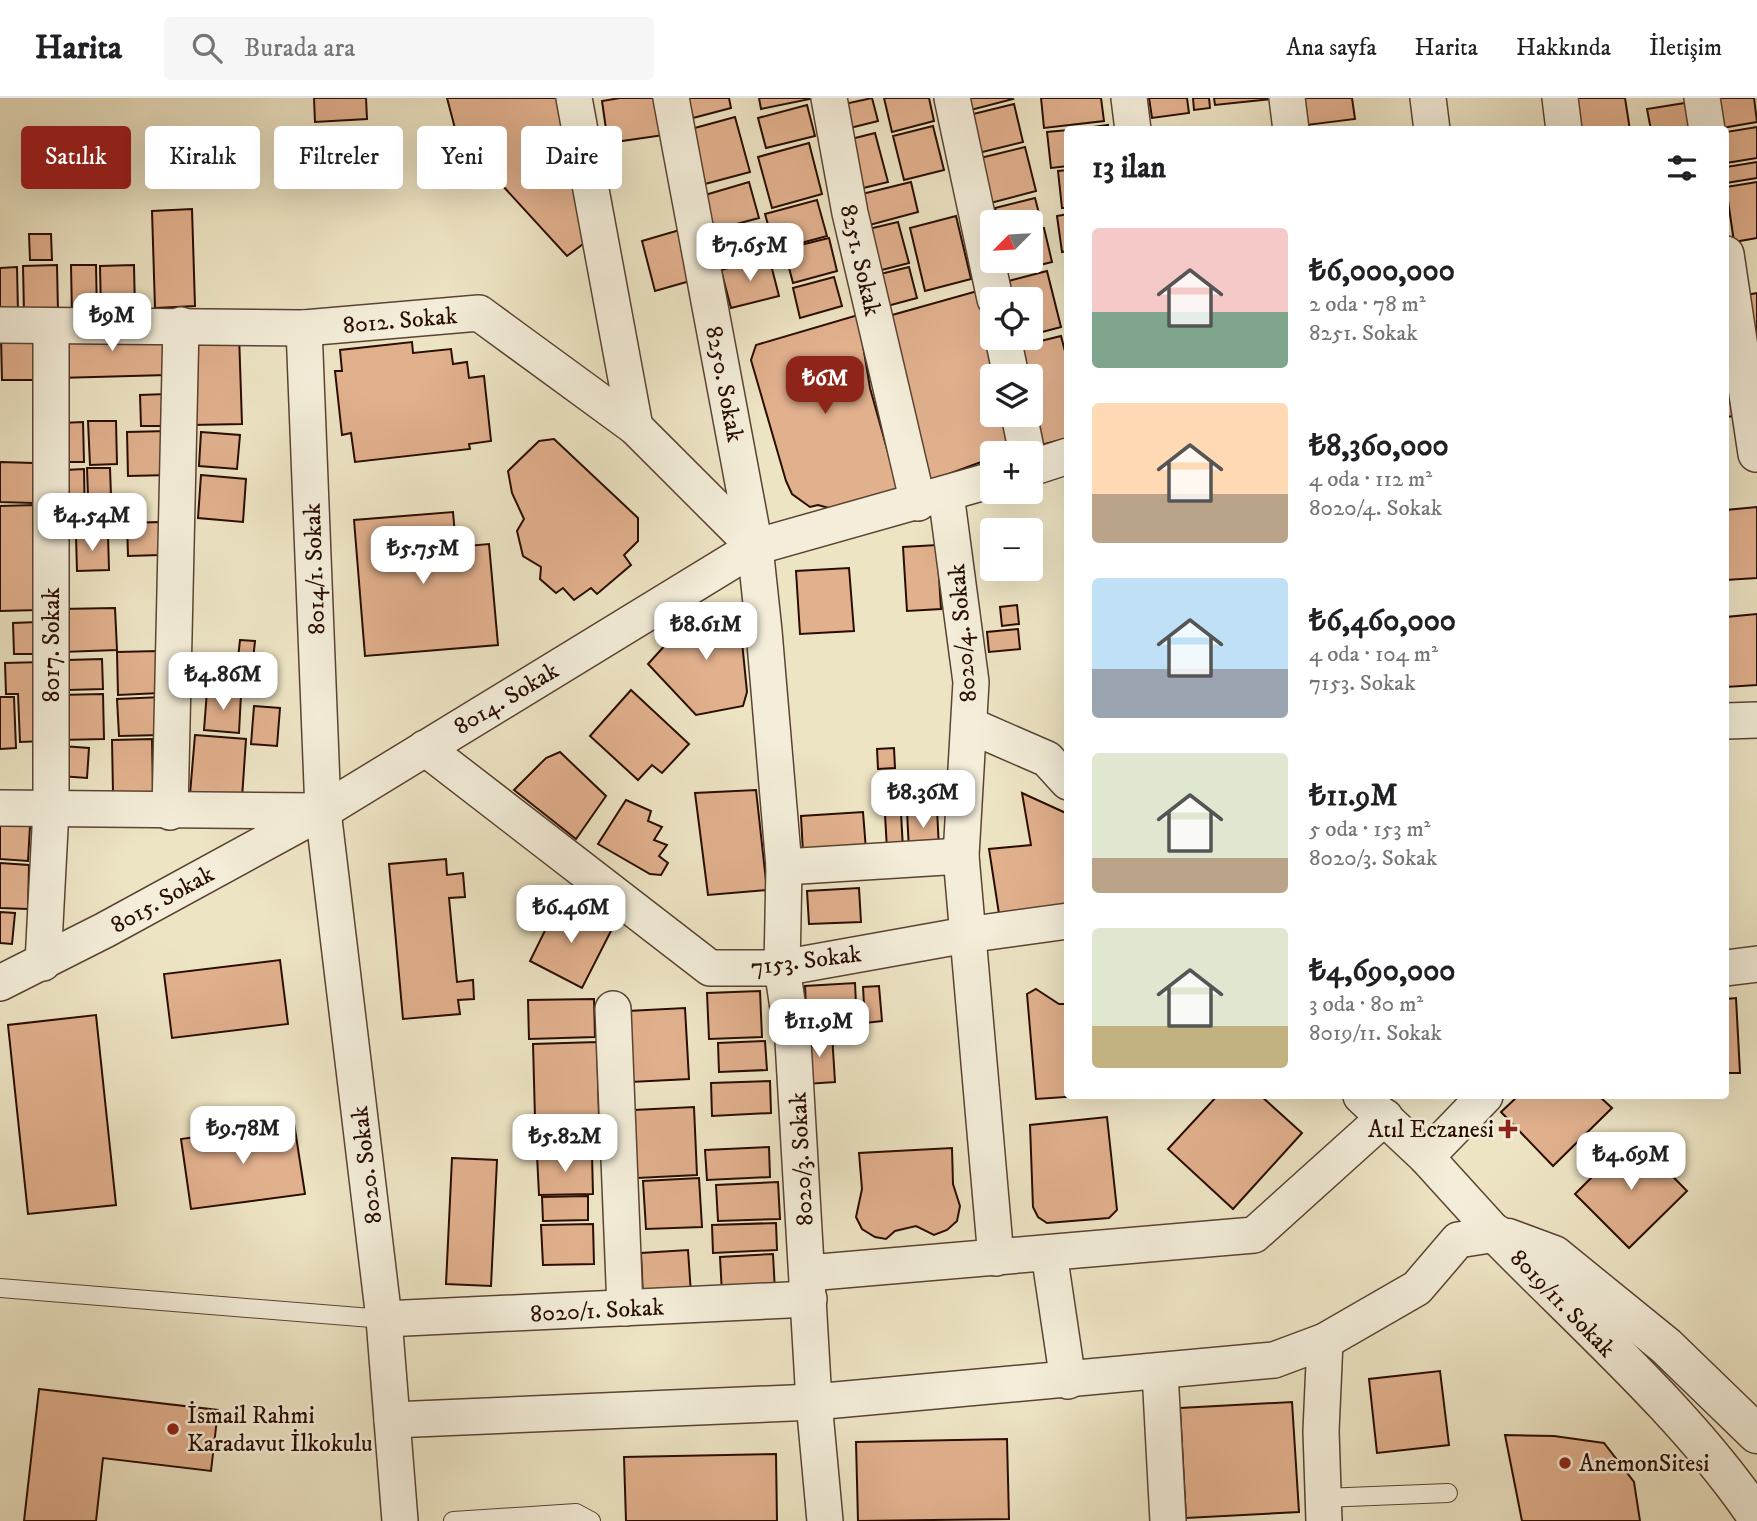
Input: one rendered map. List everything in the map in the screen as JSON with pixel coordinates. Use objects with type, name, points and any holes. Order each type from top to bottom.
[{"type":"street","points":[[574,98],[635,427]]},
{"type":"street","name":"8250. Sokak","points":[[671,98],[755,547]]},
{"type":"street","name":"8251. Sokak","points":[[829,98],[850,213],[932,499]]},
{"type":"street","points":[[952,98],[992,287]]},
{"type":"street","points":[[1129,98],[1132,126]]},
{"type":"street","points":[[1287,98],[1290,126]]},
{"type":"street","points":[[1428,98],[1432,126]]},
{"type":"street","points":[[1560,98],[1564,126]]},
{"type":"street","points":[[1702,98],[1706,126]]},
{"type":"street","points":[[1729,284],[1746,453]]},
{"type":"street","name":"8012. Sokak","points":[[0,326],[181,325],[304,328],[479,313],[635,427],[755,547]]},
{"type":"street","points":[[170,812],[181,325]]},
{"type":"street","name":"8017. Sokak","points":[[43,963],[51,809],[51,327]]},
{"type":"street","name":"8014/1. Sokak","points":[[304,328],[323,811]]},
{"type":"street","points":[[1043,464],[1064,457]]},
{"type":"street","name":"8014. Sokak","points":[[323,811],[755,547],[980,484]]},
{"type":"street","name":"8020/4. Sokak","points":[[932,499],[971,682],[961,856],[996,1258]]},
{"type":"street","name":"8020/3. Sokak","points":[[755,547],[784,867],[782,968],[793,1041],[814,1402],[825,1521]]},
{"type":"street","points":[[1729,721],[1757,720]]},
{"type":"street","points":[[969,725],[1047,759],[1064,778]]},
{"type":"street","name":"7153. Sokak","points":[[425,748],[710,968],[782,968],[966,935],[1064,922]]},
{"type":"street","points":[[0,808],[170,812],[323,811]]},
{"type":"street","name":"8015. Sokak","points":[[0,983],[43,963],[323,811]]},
{"type":"street","name":"8020. Sokak","points":[[323,811],[384,1319],[400,1521]]},
{"type":"street","points":[[784,867],[961,856]]},
{"type":"street","points":[[1729,968],[1757,964]]},
{"type":"street","points":[[613,1009],[625,1308]]},
{"type":"street","points":[[1426,1157],[1482,1099]]},
{"type":"street","name":"8020/1. Sokak","points":[[384,1319],[625,1308],[808,1286],[996,1258],[1254,1235],[1373,1106]]},
{"type":"street","name":"8019/11. Sokak","points":[[1373,1106],[1426,1157],[1496,1234],[1678,1420],[1742,1503],[1757,1517]]},
{"type":"street","points":[[392,1420],[814,1402],[1068,1381],[1274,1360],[1325,1341],[1417,1287],[1458,1240],[1496,1234],[1554,1255],[1666,1346],[1757,1434]]},
{"type":"street","points":[[1049,1253],[1068,1381]]},
{"type":"street","points":[[1324,1510],[1321,1431],[1325,1341]]},
{"type":"street","points":[[1160,1372],[1168,1521]]},
{"type":"lane","points":[[0,1288],[384,1319]]},
{"type":"lane","points":[[1324,1510],[1448,1493]]},
{"type":"lane","points":[[453,1521],[576,1513],[591,1521]]},
{"type":"building","points":[[314,98],[366,98],[367,119],[315,122]]},
{"type":"building","points":[[447,98],[560,98],[566,126],[521,126],[521,189],[580,189],[591,238],[567,256],[506,189],[507,126],[454,126]]},
{"type":"building","points":[[658,98],[664,135],[622,141],[622,126],[606,126],[602,101]]},
{"type":"building","points":[[688,98],[729,98],[731,108],[693,118]]},
{"type":"building","points":[[759,98],[810,98],[810,99],[761,109]]},
{"type":"building","points":[[872,98],[878,121],[846,129],[840,105]]},
{"type":"building","points":[[884,98],[929,98],[934,121],[892,132]]},
{"type":"building","points":[[960,98],[1012,98],[1013,99],[963,112]]},
{"type":"building","points":[[1041,98],[1101,98],[1104,121],[1044,128]]},
{"type":"building","points":[[1149,98],[1187,98],[1189,113],[1152,118]]},
{"type":"building","points":[[1193,98],[1209,98],[1210,108],[1194,110]]},
{"type":"building","points":[[1214,98],[1271,98],[1271,99],[1215,105]]},
{"type":"building","points":[[1304,98],[1352,98],[1355,119],[1307,125]]},
{"type":"building","points":[[1565,98],[1625,98],[1629,126],[1569,126]]},
{"type":"building","points":[[1717,98],[1754,98],[1757,122],[1722,126]]},
{"type":"building","points":[[1685,103],[1689,126],[1650,126],[1647,109]]},
{"type":"building","points":[[1014,104],[1023,142],[970,155],[961,117]]},
{"type":"building","points":[[807,105],[815,136],[766,148],[758,118]]},
{"type":"building","points":[[735,117],[750,172],[705,184],[691,129]]},
{"type":"building","points":[[933,126],[944,170],[904,180],[893,136]]},
{"type":"building","points":[[1757,127],[1757,158],[1729,163],[1729,132]]},
{"type":"building","points":[[1064,130],[1064,166],[1051,168],[1047,132]]},
{"type":"building","points":[[875,133],[888,182],[855,190],[843,141]]},
{"type":"building","points":[[809,143],[822,194],[772,208],[758,157]]},
{"type":"building","points":[[1025,147],[1036,191],[983,205],[972,160]]},
{"type":"building","points":[[1757,162],[1757,178],[1729,183],[1729,167]]},
{"type":"building","points":[[1064,170],[1064,208],[1062,208],[1058,171]]},
{"type":"building","points":[[749,182],[759,218],[714,230],[705,195]]},
{"type":"building","points":[[911,182],[918,212],[862,227],[854,196]]},
{"type":"building","points":[[1757,182],[1757,238],[1734,242],[1729,187]]},
{"type":"building","points":[[1035,198],[1038,210],[996,210]]},
{"type":"building","points":[[817,200],[827,236],[775,250],[765,214]]},
{"type":"building","points":[[192,209],[195,306],[155,308],[152,211]]},
{"type":"building","points":[[1064,215],[1064,252],[1062,252],[1057,216]]},
{"type":"building","points":[[956,216],[971,279],[925,291],[910,228]]},
{"type":"building","points":[[898,222],[909,263],[870,273],[860,231]]},
{"type":"building","points":[[755,226],[762,255],[722,266],[714,237]]},
{"type":"building","points":[[1043,228],[1052,262],[1043,264]]},
{"type":"building","points":[[683,229],[697,279],[655,291],[642,241]]},
{"type":"building","points":[[29,234],[51,234],[52,260],[30,260]]},
{"type":"building","points":[[829,238],[837,271],[793,283],[784,249]]},
{"type":"building","points":[[769,257],[779,296],[731,308],[721,270]]},
{"type":"building","points":[[57,265],[58,312],[24,313],[23,266]]},
{"type":"building","points":[[71,265],[96,265],[97,315],[72,316]]},
{"type":"building","points":[[134,265],[135,312],[101,313],[100,266]]},
{"type":"building","points":[[17,267],[18,313],[0,314],[0,268]]},
{"type":"building","points":[[909,267],[917,298],[876,309],[868,277]]},
{"type":"building","points":[[1047,271],[1061,327],[1043,332],[1043,287],[998,287],[997,284]]},
{"type":"building","points":[[834,277],[842,306],[800,318],[793,288]]},
{"type":"building","points":[[980,290],[980,350],[993,350],[996,364],[980,364],[980,427],[1008,427],[1011,441],[980,441],[980,462],[927,482],[885,317]]},
{"type":"building","points":[[1757,293],[1757,355],[1740,296]]},
{"type":"building","points":[[858,315],[870,388],[899,492],[840,511],[818,505],[810,507],[792,494],[786,481],[751,360],[756,345]]},
{"type":"building","points":[[166,329],[167,375],[58,378],[56,332]]},
{"type":"building","points":[[239,334],[242,424],[191,425],[188,335]]},
{"type":"building","points":[[1061,336],[1064,348],[1064,439],[1043,444],[1043,441],[1036,441],[1033,427],[1043,427],[1043,364],[1016,364],[1012,350],[1043,350],[1043,340]]},
{"type":"building","points":[[34,337],[35,380],[2,380],[1,338]]},
{"type":"building","points":[[412,342],[413,353],[451,349],[453,364],[467,362],[469,378],[484,376],[491,441],[469,444],[470,449],[355,462],[351,433],[342,435],[335,371],[342,371],[340,350]]},
{"type":"building","points":[[1729,389],[1734,416],[1729,417]]},
{"type":"building","points":[[166,394],[167,426],[141,426],[140,395]]},
{"type":"building","points":[[88,421],[116,421],[117,464],[90,465]]},
{"type":"building","points":[[83,422],[84,462],[62,462],[61,423]]},
{"type":"building","points":[[168,431],[170,475],[128,476],[127,432]]},
{"type":"building","points":[[201,432],[240,435],[237,469],[199,466]]},
{"type":"building","points":[[554,439],[638,518],[638,541],[624,555],[631,565],[597,594],[591,588],[574,600],[563,588],[556,593],[540,579],[541,567],[523,556],[517,531],[524,519],[512,493],[508,471],[539,441]]},
{"type":"building","points":[[0,462],[34,463],[33,503],[0,502]]},
{"type":"building","points":[[87,468],[110,468],[112,524],[89,525]]},
{"type":"building","points":[[84,469],[85,524],[66,525],[65,470]]},
{"type":"building","points":[[201,475],[246,479],[243,522],[198,518]]},
{"type":"building","points":[[35,505],[38,610],[0,611],[0,506]]},
{"type":"building","points":[[1757,507],[1757,578],[1729,580],[1729,510]]},
{"type":"building","points":[[453,512],[456,547],[489,544],[498,645],[365,656],[354,520]]},
{"type":"building","points":[[159,522],[160,555],[128,556],[127,523]]},
{"type":"building","points":[[108,535],[109,570],[77,571],[76,536]]},
{"type":"building","points":[[937,545],[941,609],[907,611],[903,547]]},
{"type":"building","points":[[849,568],[854,631],[800,634],[796,571]]},
{"type":"building","points":[[709,605],[729,610],[740,622],[747,692],[743,706],[696,715],[648,664],[696,611]]},
{"type":"building","points":[[1017,605],[1019,624],[1002,626],[1000,607]]},
{"type":"building","points":[[115,608],[117,650],[62,652],[60,609]]},
{"type":"building","points":[[1757,614],[1757,685],[1729,687],[1729,617]]},
{"type":"building","points":[[37,622],[38,654],[14,654],[13,623]]},
{"type":"building","points":[[1018,629],[1020,649],[989,652],[987,632]]},
{"type":"building","points":[[240,640],[255,641],[253,660],[238,659]]},
{"type":"building","points":[[158,651],[160,693],[118,695],[117,652]]},
{"type":"building","points":[[102,659],[103,689],[68,690],[67,660]]},
{"type":"building","points":[[43,662],[45,741],[20,742],[18,694],[6,694],[5,663]]},
{"type":"building","points":[[631,690],[689,744],[662,773],[652,765],[638,780],[590,736]]},
{"type":"building","points":[[207,691],[241,694],[239,733],[204,730]]},
{"type":"building","points":[[103,694],[104,739],[59,740],[58,695]]},
{"type":"building","points":[[0,697],[14,697],[16,748],[0,749]]},
{"type":"building","points":[[162,697],[163,735],[119,736],[117,699]]},
{"type":"building","points":[[254,706],[280,708],[277,746],[251,744]]},
{"type":"building","points":[[195,735],[246,739],[242,798],[190,794]]},
{"type":"building","points":[[152,739],[153,792],[113,793],[112,740]]},
{"type":"building","points":[[62,746],[89,748],[87,778],[60,776]]},
{"type":"building","points":[[894,748],[895,768],[878,769],[877,749]]},
{"type":"building","points":[[560,752],[606,796],[576,839],[514,790],[546,758]]},
{"type":"building","points":[[928,771],[930,804],[885,807],[883,773]]},
{"type":"building","points":[[756,790],[767,890],[708,895],[695,793]]},
{"type":"building","points":[[1022,793],[1064,812],[1064,911],[999,914],[989,849],[1031,845]]},
{"type":"building","points":[[626,800],[651,811],[648,821],[662,827],[654,840],[667,845],[659,856],[668,863],[661,875],[650,874],[598,844]]},
{"type":"building","points":[[937,809],[939,849],[909,851],[907,811]]},
{"type":"building","points":[[863,812],[866,850],[803,853],[801,816]]},
{"type":"building","points":[[901,813],[903,849],[887,850],[885,814]]},
{"type":"building","points":[[0,823],[30,826],[28,861],[0,859]]},
{"type":"building","points":[[446,859],[447,875],[463,873],[465,897],[449,898],[457,982],[473,980],[474,999],[458,1000],[460,1014],[403,1019],[389,864]]},
{"type":"building","points":[[0,863],[29,865],[28,909],[0,908]]},
{"type":"building","points":[[859,888],[861,922],[809,924],[807,891]]},
{"type":"building","points":[[559,902],[612,929],[582,988],[530,961]]},
{"type":"building","points":[[0,912],[15,913],[12,944],[0,943]]},
{"type":"building","points":[[280,960],[288,1024],[172,1038],[164,974]]},
{"type":"building","points":[[855,983],[857,1027],[807,1030],[805,986]]},
{"type":"building","points":[[879,986],[882,1021],[865,1023],[863,987]]},
{"type":"building","points":[[1036,989],[1059,1004],[1064,1004],[1064,1097],[1036,1099],[1027,994]]},
{"type":"building","points":[[760,991],[762,1037],[709,1039],[707,993]]},
{"type":"building","points":[[1736,998],[1740,1073],[1729,1073],[1729,999]]},
{"type":"building","points":[[594,999],[595,1037],[529,1039],[528,1000]]},
{"type":"building","points":[[685,1008],[689,1079],[631,1082],[628,1011]]},
{"type":"building","points":[[96,1015],[116,1205],[28,1214],[8,1025]]},
{"type":"building","points":[[832,1034],[835,1082],[806,1084],[803,1036]]},
{"type":"building","points":[[765,1041],[767,1070],[719,1072],[718,1043]]},
{"type":"building","points":[[597,1042],[599,1117],[535,1118],[533,1044]]},
{"type":"building","points":[[770,1081],[771,1113],[712,1116],[711,1083]]},
{"type":"building","points":[[1214,1099],[1264,1099],[1302,1133],[1233,1209],[1168,1149]]},
{"type":"building","points":[[1515,1099],[1602,1099],[1612,1108],[1553,1166],[1501,1112]]},
{"type":"building","points":[[694,1107],[697,1175],[637,1178],[634,1110]]},
{"type":"building","points":[[1107,1117],[1117,1210],[1109,1218],[1047,1223],[1038,1217],[1033,1207],[1030,1125]]},
{"type":"building","points":[[590,1118],[591,1150],[530,1152],[529,1120]]},
{"type":"building","points":[[294,1123],[305,1194],[191,1209],[181,1139]]},
{"type":"building","points":[[1633,1136],[1687,1191],[1629,1248],[1575,1194]]},
{"type":"building","points":[[769,1147],[770,1177],[707,1180],[705,1150]]},
{"type":"building","points":[[952,1148],[953,1184],[960,1206],[957,1221],[947,1230],[934,1235],[916,1226],[895,1231],[886,1239],[875,1237],[862,1229],[856,1217],[862,1189],[859,1153]]},
{"type":"building","points":[[592,1154],[593,1194],[539,1195],[537,1155]]},
{"type":"building","points":[[452,1158],[497,1160],[491,1286],[446,1284]]},
{"type":"building","points":[[699,1178],[702,1227],[646,1229],[643,1181]]},
{"type":"building","points":[[778,1182],[780,1219],[718,1221],[716,1185]]},
{"type":"building","points":[[588,1196],[588,1220],[543,1221],[542,1197]]},
{"type":"building","points":[[776,1223],[777,1250],[713,1253],[712,1225]]},
{"type":"building","points":[[593,1224],[594,1264],[543,1265],[541,1225]]},
{"type":"building","points":[[688,1250],[691,1294],[643,1297],[641,1253]]},
{"type":"building","points":[[773,1254],[775,1292],[722,1294],[720,1257]]},
{"type":"building","points":[[1440,1371],[1449,1445],[1377,1453],[1369,1379]]},
{"type":"building","points":[[39,1389],[218,1410],[211,1471],[103,1458],[96,1521],[24,1521]]},
{"type":"building","points":[[1292,1402],[1299,1512],[1186,1518],[1180,1408]]},
{"type":"building","name":"AnemonSitesi","points":[[1505,1435],[1554,1436],[1604,1443],[1634,1482],[1640,1521],[1522,1521]]},
{"type":"building","points":[[1007,1439],[1009,1519],[858,1521],[856,1442]]},
{"type":"building","points":[[776,1454],[777,1521],[626,1521],[624,1457]]},
{"type":"place","name":"Atıl Eczanesi","points":[[1508,1129]]},
{"type":"place","name":"İsmail Rahmi Karadavut İlkokulu","points":[[173,1429]]},
{"type":"place","name":"AnemonSitesi","points":[[1565,1463]]}]
